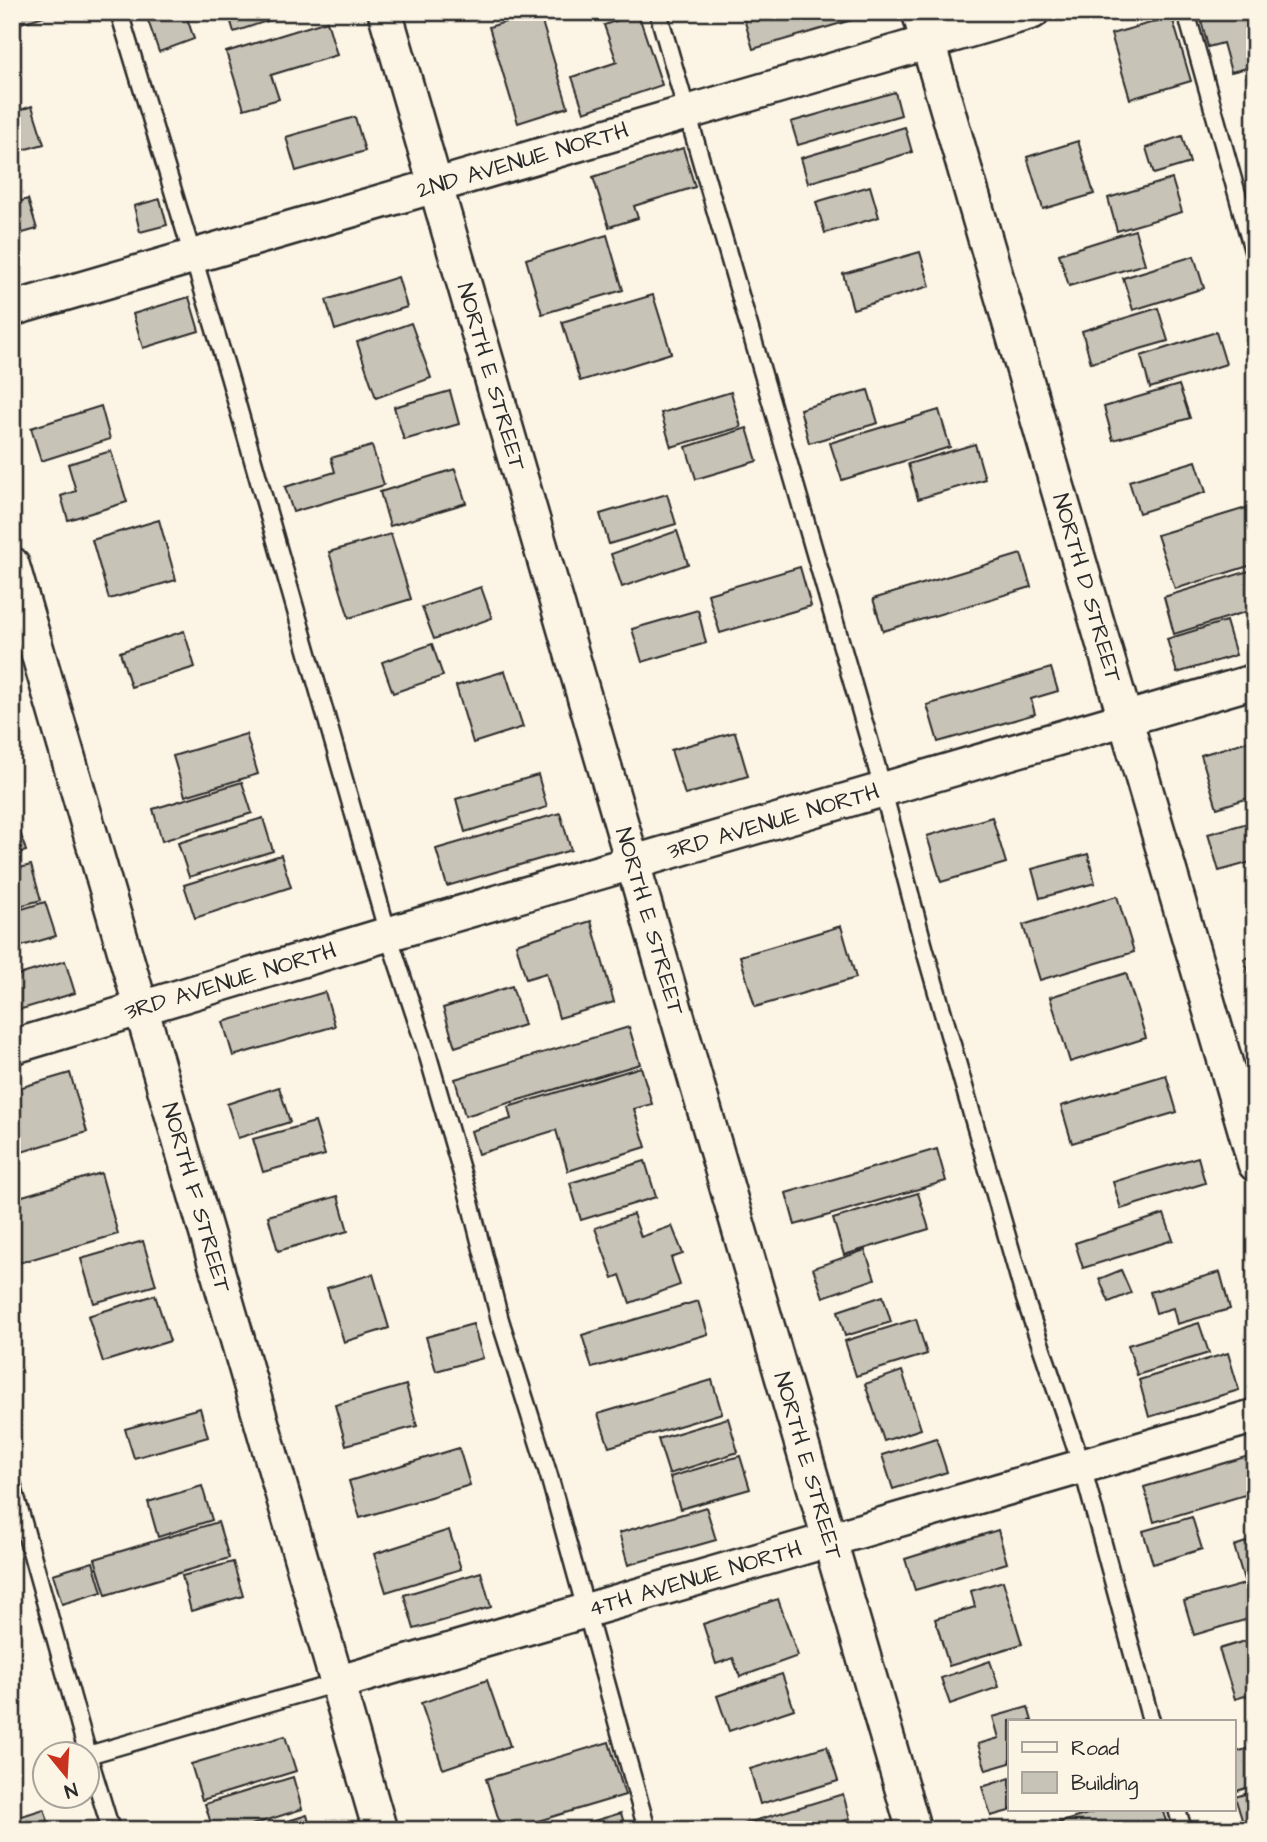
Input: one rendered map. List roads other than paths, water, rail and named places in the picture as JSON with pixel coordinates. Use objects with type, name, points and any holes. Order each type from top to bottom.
[{"type":"street","name":"NORTH E STREET","points":[[385,12],[914,1830]]},
{"type":"street","name":"2ND AVENUE NORTH","points":[[12,309],[688,112],[924,27],[1023,14]]},
{"type":"street","name":"NORTH D STREET","points":[[924,27],[1255,1164]]},
{"type":"street","name":"NORTH F STREET","points":[[12,564],[380,1830]]},
{"type":"street","name":"3RD AVENUE NORTH","points":[[12,1047],[388,934],[1255,681]]},
{"type":"street","name":"4TH AVENUE NORTH","points":[[337,1682],[1255,1416]]},
{"type":"lane","points":[[119,12],[229,376],[388,934],[468,1194],[500,1320],[550,1476],[647,1830]]},
{"type":"lane","points":[[659,12],[884,790],[924,947],[1025,1299],[1082,1466],[1151,1720]]},
{"type":"lane","points":[[1186,12],[1255,258]]},
{"type":"lane","points":[[12,1483],[84,1741]]},
{"type":"lane","points":[[102,1751],[337,1682]]},
{"type":"lane","points":[[102,1801],[111,1830]]},
{"type":"lane","points":[[1178,1811],[1183,1830]]}]
